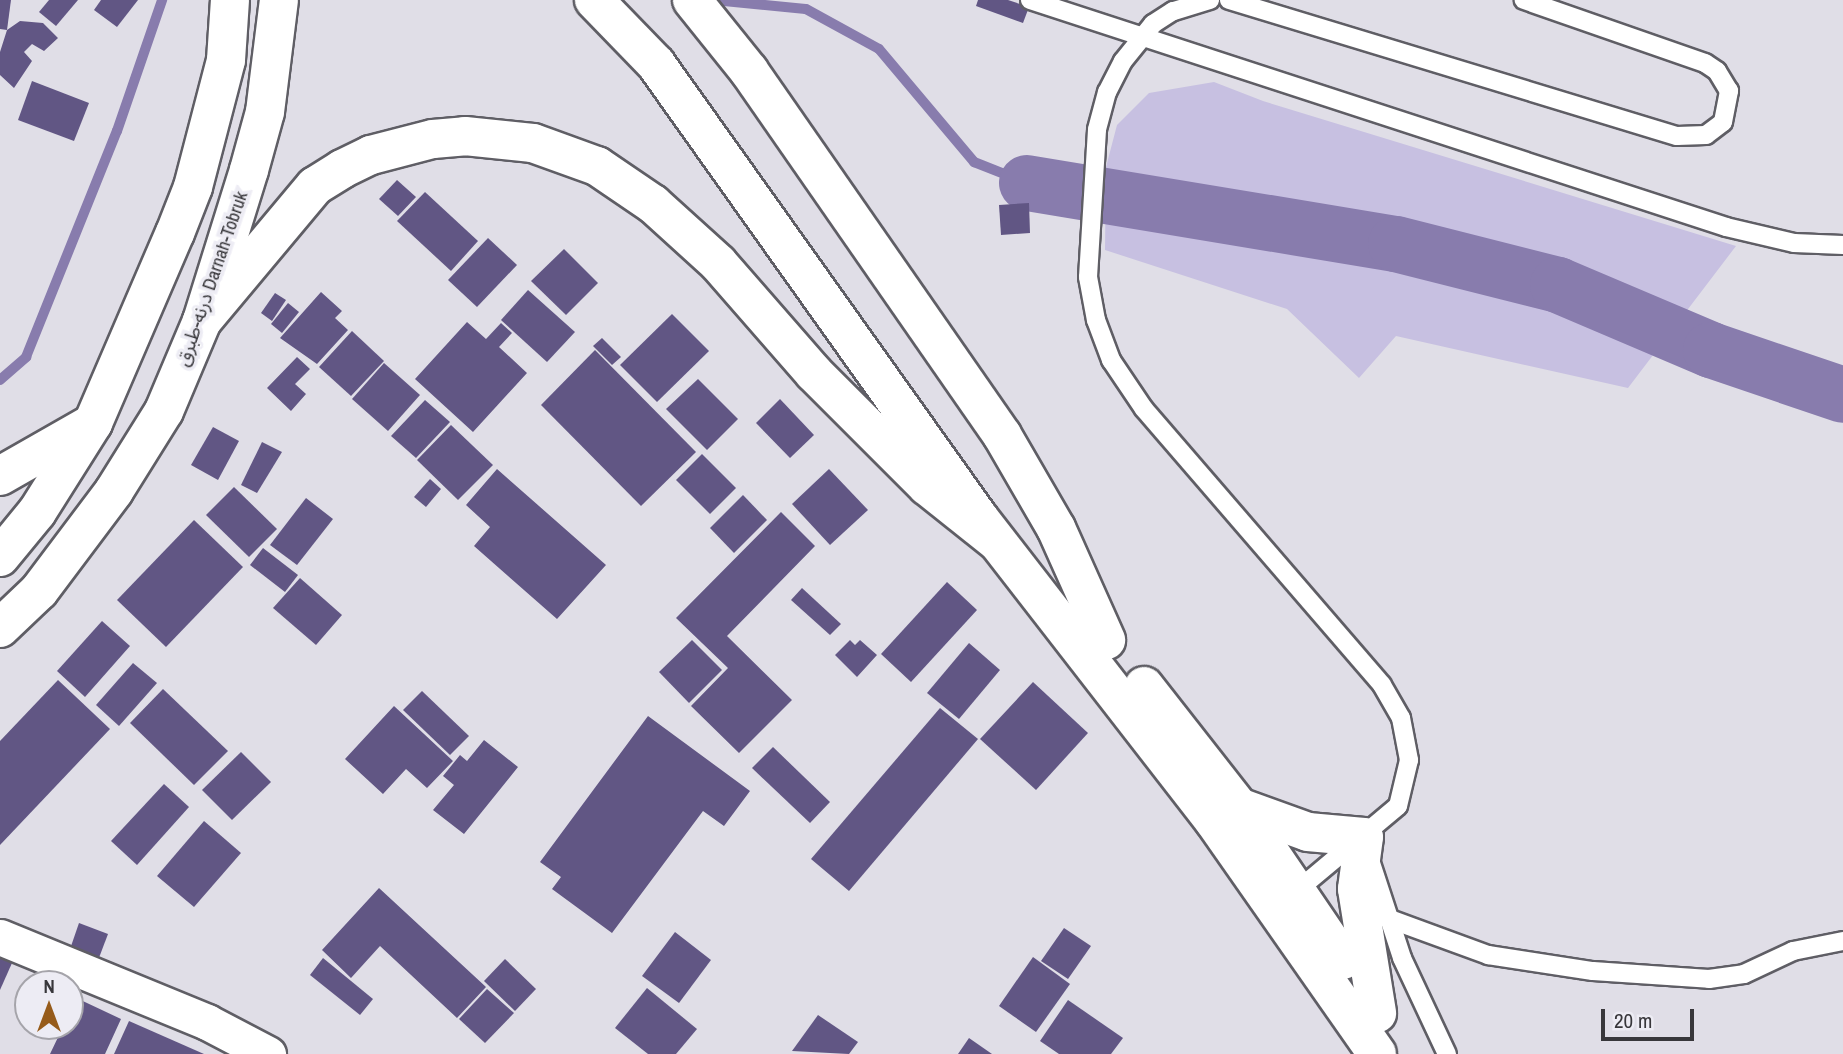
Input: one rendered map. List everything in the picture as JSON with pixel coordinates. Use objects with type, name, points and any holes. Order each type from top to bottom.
[{"type":"main road","points":[[0,557],[37,512],[93,423],[193,187],[226,60],[230,0]]},
{"type":"main road","name":"درنه-طبرق Darnah-Tobruk","points":[[0,628],[38,591],[114,491],[163,411],[202,321],[265,112],[279,0]]},
{"type":"main road","points":[[594,0],[656,64],[734,153],[998,505],[1239,807],[1298,890],[1403,1054]]},
{"type":"main road","points":[[628,0],[674,50],[734,153],[996,541],[1206,811],[1377,1054]]},
{"type":"main road","points":[[692,0],[749,71],[1002,435],[1056,528],[1106,639]]},
{"type":"main road","points":[[202,321],[307,193],[342,169],[371,155],[433,139],[465,136],[533,143],[597,166],[653,204],[718,263],[814,373],[927,486],[996,541]]},
{"type":"main road","points":[[0,476],[93,423]]},
{"type":"main road","points":[[1239,807],[1308,832],[1364,837],[1357,889],[1377,1013]]},
{"type":"street","points":[[0,937],[207,1022],[268,1054]]},
{"type":"lane","points":[[1030,0],[1726,227],[1794,243],[1843,245]]},
{"type":"lane","points":[[1210,0],[1173,11],[1141,36],[1107,92],[1097,130],[1087,235],[1096,320],[1111,360],[1144,409],[1382,685],[1401,718],[1409,760],[1406,783],[1398,806],[1298,890]]},
{"type":"lane","points":[[1229,0],[1677,136],[1706,135],[1723,122],[1729,91],[1717,71],[1705,63],[1524,0]]},
{"type":"lane","points":[[1364,837],[1387,918],[1419,998],[1447,1054]]},
{"type":"lane","points":[[1387,918],[1488,955],[1593,971],[1709,979],[1744,974],[1793,951],[1843,941]]},
{"type":"shaded area","points":[[1214,82],[1263,101],[1736,246],[1628,388],[1396,336],[1359,378],[1287,309],[1105,250],[1106,167],[1117,125],[1149,93]]},
{"type":"building","points":[[0,0],[11,0],[7,30],[0,29]]},
{"type":"building","points":[[49,0],[78,0],[56,26],[39,12]]},
{"type":"building","points":[[101,0],[138,0],[117,27],[94,10]]},
{"type":"building","points":[[978,0],[1008,0],[1029,7],[1023,23],[976,6]]},
{"type":"building","points":[[20,21],[43,23],[58,38],[44,51],[32,44],[24,52],[32,61],[14,88],[0,75],[0,52],[7,30]]},
{"type":"building","points":[[32,81],[89,103],[74,141],[18,120]]},
{"type":"building","points":[[397,180],[416,197],[398,216],[379,199]]},
{"type":"building","points":[[425,192],[478,241],[451,271],[397,221]]},
{"type":"building","points":[[1029,203],[1030,233],[1001,235],[999,205]]},
{"type":"building","points":[[488,238],[517,265],[477,307],[448,280]]},
{"type":"building","points":[[564,249],[598,283],[566,315],[531,281]]},
{"type":"building","points":[[528,290],[575,332],[547,362],[501,320]]},
{"type":"building","points":[[321,292],[342,311],[335,318],[348,330],[317,364],[280,338]]},
{"type":"building","points":[[275,293],[286,300],[272,321],[261,313]]},
{"type":"building","points":[[288,303],[299,312],[282,333],[271,324]]},
{"type":"building","points":[[672,314],[709,351],[657,402],[620,365]]},
{"type":"building","points":[[467,322],[486,339],[501,323],[512,333],[499,347],[527,373],[473,432],[415,379]]},
{"type":"building","points":[[352,331],[384,361],[351,396],[319,367]]},
{"type":"building","points":[[602,338],[621,357],[612,365],[593,346]]},
{"type":"building","points":[[595,350],[696,452],[641,506],[541,405]]},
{"type":"building","points":[[297,357],[310,369],[295,384],[306,394],[291,411],[267,388]]},
{"type":"building","points":[[384,363],[420,395],[388,431],[352,399]]},
{"type":"building","points":[[698,379],[738,419],[707,450],[666,409]]},
{"type":"building","points":[[780,399],[814,435],[790,458],[756,423]]},
{"type":"building","points":[[425,400],[450,422],[416,458],[391,436]]},
{"type":"building","points":[[451,425],[493,465],[458,500],[417,460]]},
{"type":"building","points":[[213,427],[239,441],[218,480],[191,465]]},
{"type":"building","points":[[262,442],[282,452],[257,493],[241,485]]},
{"type":"building","points":[[702,454],[736,488],[710,514],[676,480]]},
{"type":"building","points":[[497,469],[606,565],[557,619],[474,546],[490,527],[466,505]]},
{"type":"building","points":[[829,469],[868,510],[830,545],[792,504]]},
{"type":"building","points":[[430,479],[441,489],[426,507],[414,497]]},
{"type":"building","points":[[234,487],[277,529],[249,557],[206,515]]},
{"type":"building","points":[[743,495],[767,520],[734,553],[710,528]]},
{"type":"building","points":[[306,498],[333,519],[297,565],[270,545]]},
{"type":"building","points":[[781,512],[815,546],[727,636],[792,700],[739,753],[691,706],[728,668],[676,618]]},
{"type":"building","points":[[194,520],[243,567],[166,647],[117,600]]},
{"type":"building","points":[[263,548],[298,575],[285,592],[250,565]]},
{"type":"building","points":[[300,578],[342,615],[316,645],[273,608]]},
{"type":"building","points":[[947,582],[977,610],[911,682],[881,654]]},
{"type":"building","points":[[802,588],[841,624],[830,635],[791,600]]},
{"type":"building","points":[[102,621],[130,646],[85,697],[57,671]]},
{"type":"building","points":[[692,640],[722,670],[689,703],[659,672]]},
{"type":"building","points":[[850,640],[855,645],[860,640],[877,655],[857,677],[835,655]]},
{"type":"building","points":[[969,643],[1000,670],[959,719],[927,693]]},
{"type":"building","points":[[133,663],[157,683],[119,726],[96,705]]},
{"type":"building","points":[[58,680],[110,729],[0,845],[0,741]]},
{"type":"building","points":[[1033,682],[1088,733],[1036,790],[980,739]]},
{"type":"building","points":[[163,689],[228,751],[194,785],[130,723]]},
{"type":"building","points":[[422,691],[469,736],[450,755],[403,710]]},
{"type":"building","points":[[394,706],[453,761],[427,788],[406,769],[383,794],[345,759]]},
{"type":"building","points":[[940,708],[978,739],[849,891],[811,859]]},
{"type":"building","points":[[648,716],[750,791],[724,826],[703,811],[612,933],[552,889],[561,877],[540,862]]},
{"type":"building","points":[[484,740],[518,767],[464,834],[433,810],[454,785],[443,776],[460,755],[467,761]]},
{"type":"building","points":[[773,747],[830,802],[810,823],[752,768]]},
{"type":"building","points":[[241,752],[271,782],[232,820],[202,790]]},
{"type":"building","points":[[164,784],[189,807],[137,865],[111,841]]},
{"type":"building","points":[[204,821],[241,853],[194,907],[157,876]]},
{"type":"building","points":[[379,888],[486,987],[457,1018],[380,946],[351,978],[322,950]]},
{"type":"building","points":[[79,923],[108,934],[97,963],[69,952]]},
{"type":"building","points":[[1064,928],[1091,946],[1068,979],[1041,961]]},
{"type":"building","points":[[675,932],[711,960],[679,1003],[642,976]]},
{"type":"building","points":[[0,957],[12,963],[0,990]]},
{"type":"building","points":[[1033,957],[1070,984],[1036,1032],[999,1006]]},
{"type":"building","points":[[323,958],[373,999],[360,1015],[310,975]]},
{"type":"building","points":[[505,959],[536,989],[515,1011],[484,981]]},
{"type":"building","points":[[647,988],[697,1029],[676,1054],[648,1054],[615,1028]]},
{"type":"building","points":[[487,989],[514,1013],[485,1043],[459,1019]]},
{"type":"building","points":[[1068,1000],[1123,1038],[1111,1054],[1059,1054],[1040,1041]]},
{"type":"building","points":[[84,1002],[121,1019],[105,1054],[50,1054],[57,1040],[84,1040]]},
{"type":"building","points":[[818,1015],[858,1042],[849,1054],[792,1051]]},
{"type":"building","points":[[129,1021],[204,1054],[114,1054]]},
{"type":"building","points":[[969,1038],[992,1054],[958,1054]]},
{"type":"waterway","points":[[0,380],[26,357],[117,131],[162,0]]},
{"type":"waterway","points":[[714,0],[806,9],[879,49],[974,162],[1027,183]]},
{"type":"waterway","points":[[1027,183],[1396,244],[1558,285],[1711,350],[1843,395]]}]
